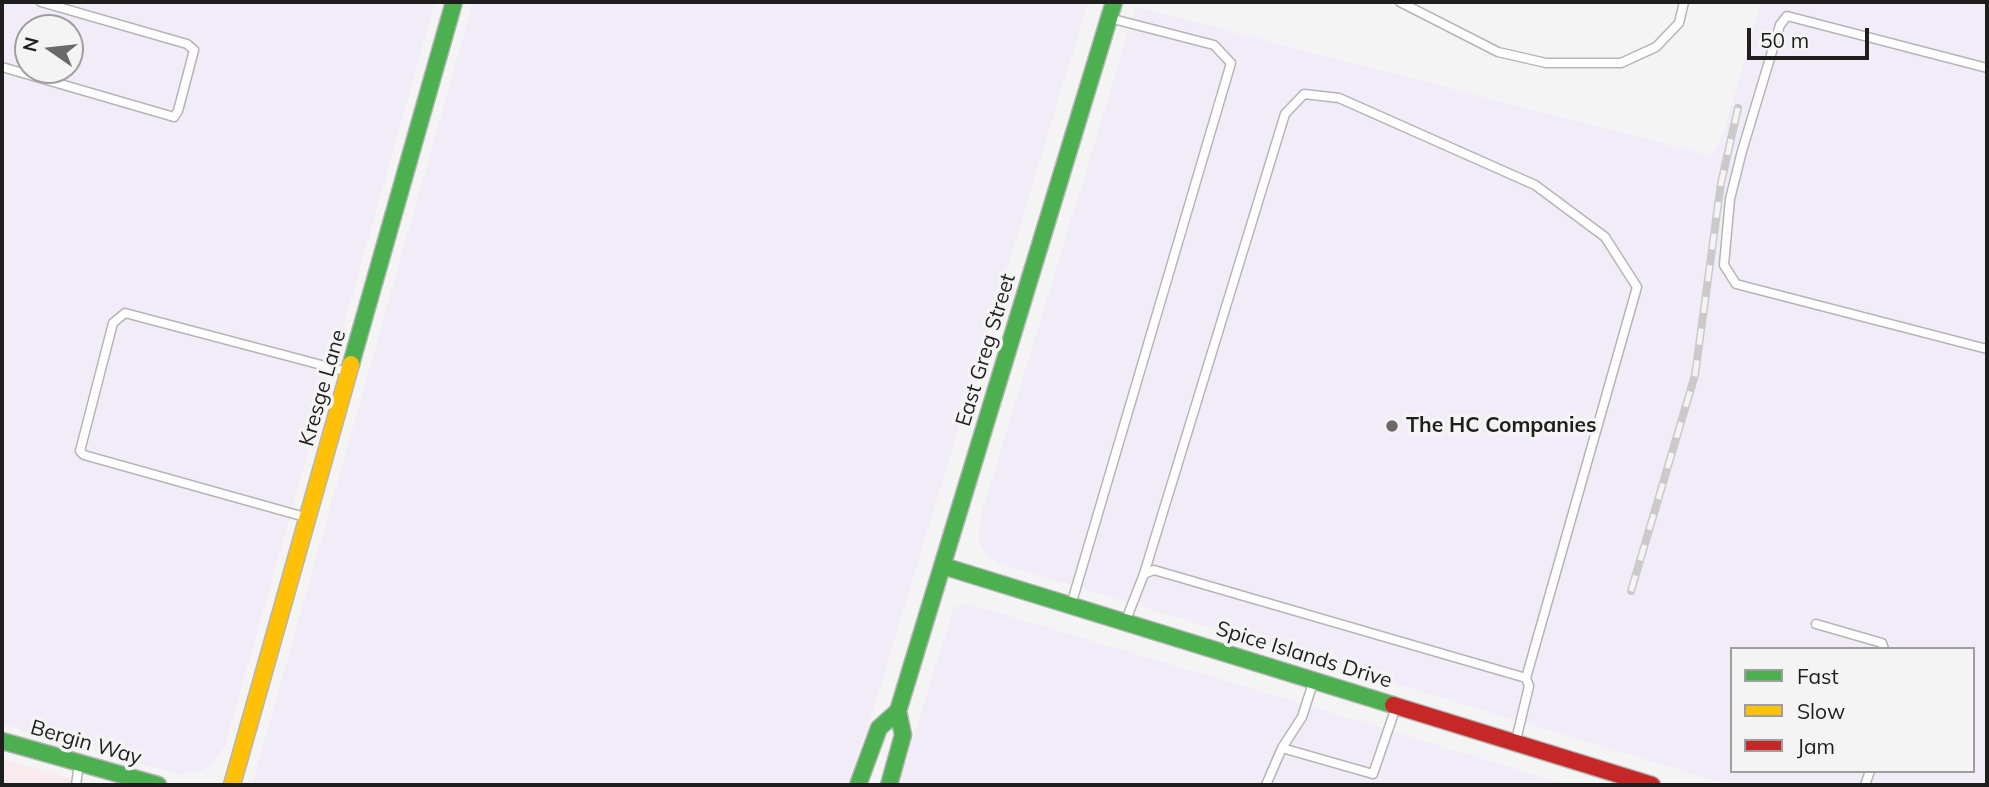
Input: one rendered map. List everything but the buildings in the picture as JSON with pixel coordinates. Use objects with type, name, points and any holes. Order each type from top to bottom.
[{"type":"street","name":"Kresge Lane","points":[[232,785],[349,373],[449,3]]},
{"type":"street","name":"East Greg Street","points":[[889,785],[903,735],[898,711],[1111,10]]},
{"type":"street","name":"Spice Islands Drive","points":[[943,566],[1652,785]]},
{"type":"street","name":"East Greg Street","points":[[858,785],[879,728],[898,711]]},
{"type":"street","name":"Bergin Way","points":[[2,741],[158,785]]},
{"type":"lane","points":[[2,67],[174,117],[178,111],[194,50],[187,44],[41,2]]},
{"type":"lane","points":[[1400,2],[1498,52],[1546,63],[1621,64],[1656,47],[1679,23],[1684,2]]},
{"type":"lane","points":[[1071,605],[1230,63],[1214,45],[1111,10]]},
{"type":"lane","points":[[1987,68],[1787,16],[1780,25],[1742,150],[1730,199],[1724,265],[1736,284],[1987,349]]},
{"type":"lane","points":[[1126,622],[1144,574],[1285,114],[1304,94],[1339,99],[1535,185],[1605,237],[1637,287],[1526,678],[1529,686],[1515,743]]},
{"type":"lane","points":[[308,518],[83,455],[80,451],[113,323],[125,313],[349,373]]},
{"type":"lane","points":[[1144,574],[1154,570],[1526,678]]},
{"type":"lane","points":[[1816,624],[1882,643],[1883,647]]},
{"type":"lane","points":[[1266,785],[1282,748],[1302,718],[1314,680]]},
{"type":"lane","points":[[1370,785],[1396,706]]},
{"type":"lane","points":[[1282,748],[1373,774]]},
{"type":"lane","points":[[76,785],[79,763]]},
{"type":"shaded area","points":[[7,2],[435,2],[225,746],[211,766],[200,771],[179,774],[2,724],[2,20]]},
{"type":"shaded area","points":[[473,2],[1088,2],[876,700],[847,785],[252,785]]},
{"type":"shaded area","points":[[1761,2],[1987,2],[1987,785],[1730,785],[997,563],[984,551],[978,539],[982,512],[1136,7],[1711,156],[1723,135]]},
{"type":"shaded area","points":[[965,603],[1568,785],[899,785],[951,616],[954,608]]},
{"type":"shaded area","points":[[2,759],[93,785],[2,785]]},
{"type":"railway","points":[[1631,591],[1695,375],[1721,183],[1738,108]]},
{"type":"traffic: fast","points":[[351,364],[454,2]]},
{"type":"traffic: fast","points":[[889,785],[903,735],[898,711],[1114,2]]},
{"type":"traffic: fast","points":[[943,566],[1393,705]]},
{"type":"traffic: fast","points":[[858,785],[879,728],[898,711]]},
{"type":"traffic: fast","points":[[2,741],[158,785]]},
{"type":"traffic: slow","points":[[232,785],[351,364]]},
{"type":"traffic: jam","points":[[1393,705],[1652,785]]},
{"type":"place","name":"The HC Companies","points":[[1392,426]]}]
